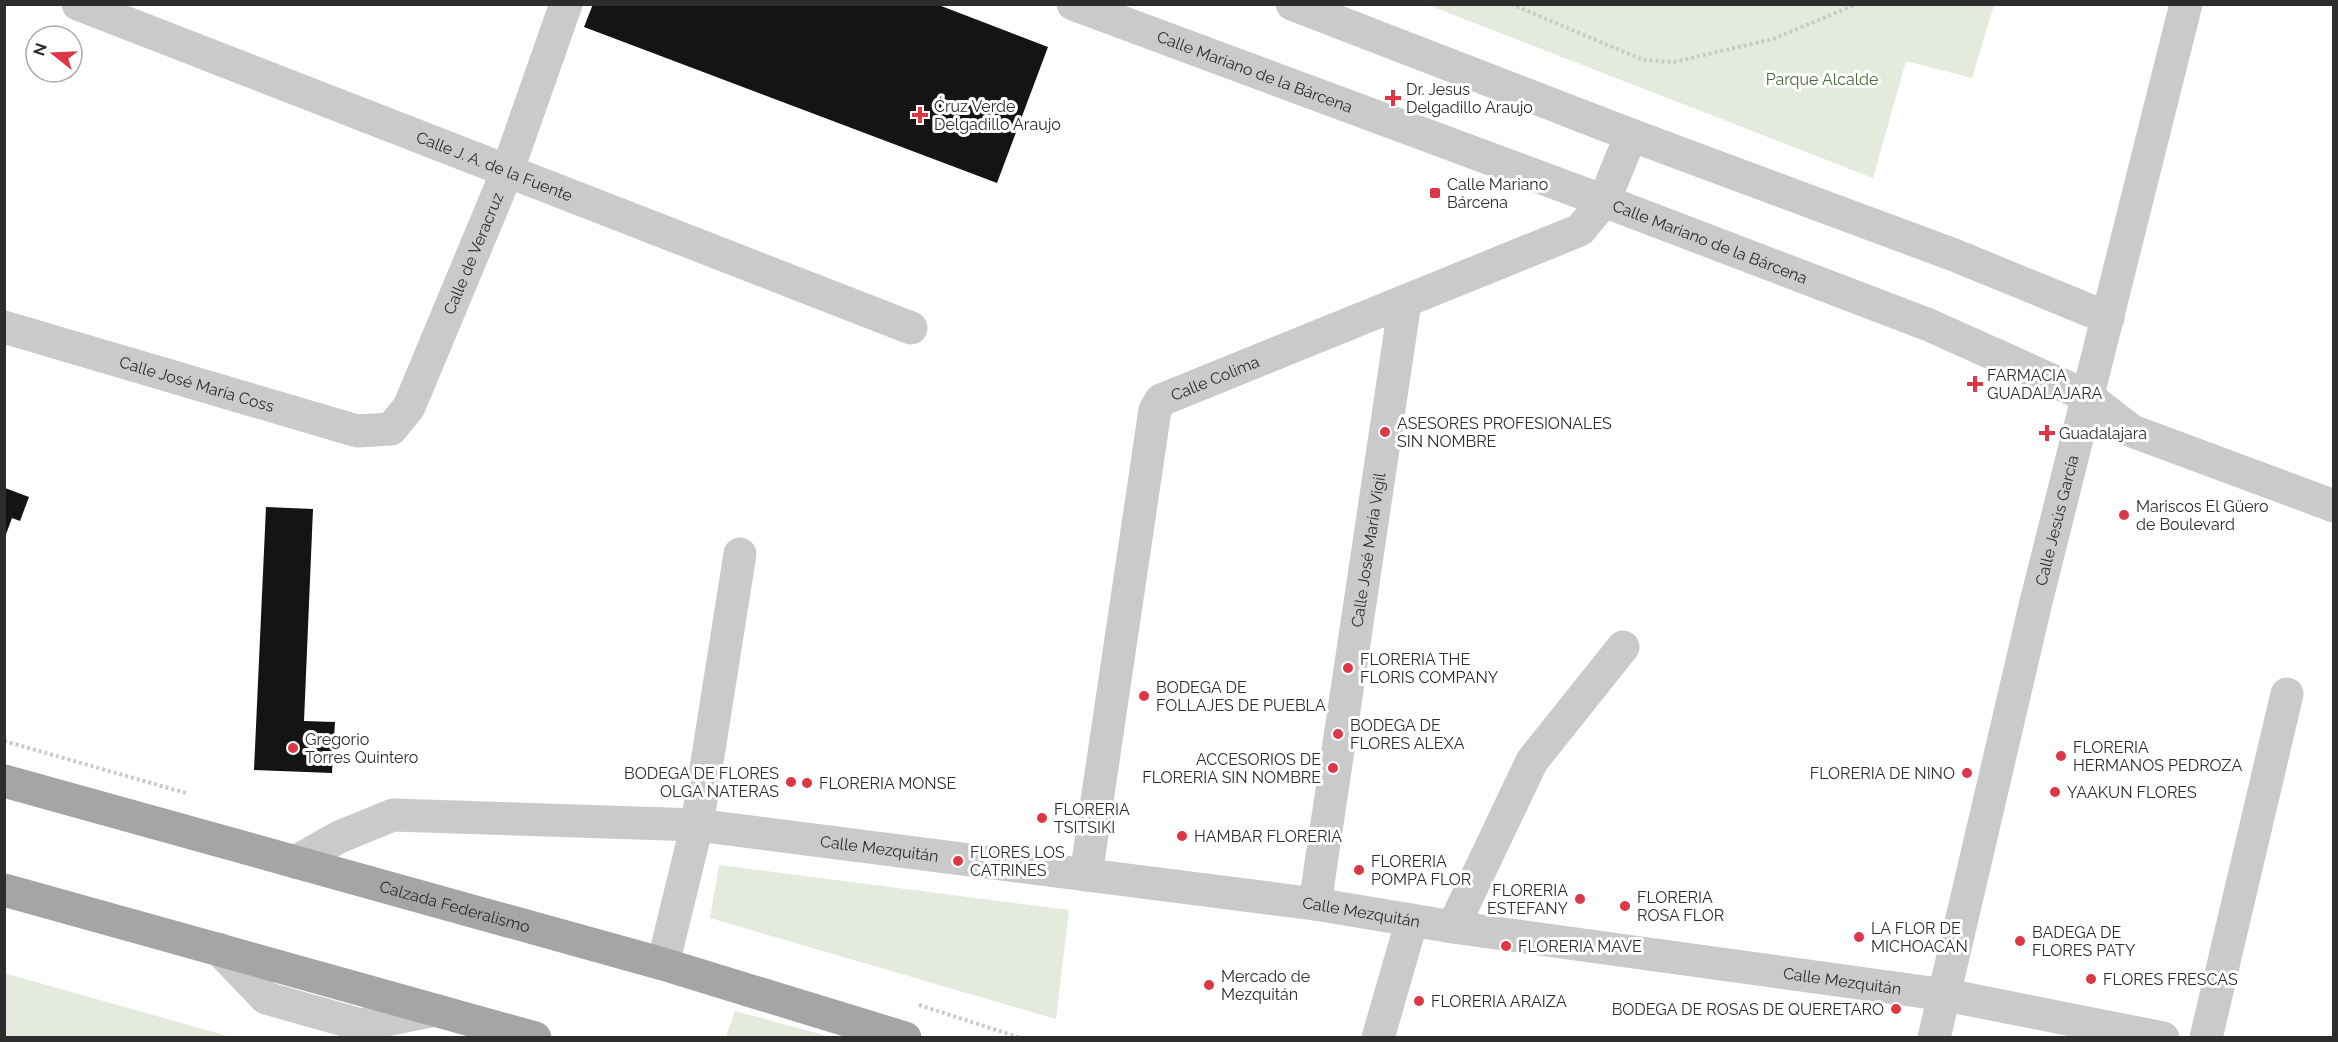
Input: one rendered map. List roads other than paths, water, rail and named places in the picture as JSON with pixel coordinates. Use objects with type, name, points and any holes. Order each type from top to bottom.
[{"type":"main road","name":"Calzada Federalismo","points":[[4,781],[663,964],[905,1038]]},
{"type":"main road","points":[[4,890],[535,1038]]},
{"type":"street","name":"Calle J. A. de la Fuente","points":[[78,4],[911,328]]},
{"type":"street","name":"Calle de Veracruz","points":[[391,429],[409,407],[507,172],[566,4]]},
{"type":"street","name":"Calle Mariano de la Bárcena","points":[[1073,4],[1604,201],[1929,325],[2087,396],[2132,431],[2334,507]]},
{"type":"street","points":[[1292,4],[1631,135],[1954,255],[2108,318]]},
{"type":"street","name":"Calle Jesús García","points":[[1934,1038],[1946,995],[2035,606],[2186,4]]},
{"type":"street","name":"Calle Colima","points":[[1086,876],[1155,410],[1161,400],[1406,303],[1580,230],[1604,201],[1631,135]]},
{"type":"street","name":"Calle José María Vigil","points":[[1315,904],[1406,303]]},
{"type":"street","name":"Calle José María Coss","points":[[4,327],[357,431],[391,429]]},
{"type":"street","points":[[663,964],[697,825],[740,555]]},
{"type":"street","points":[[1453,927],[1532,761],[1623,647]]},
{"type":"street","points":[[2206,1038],[2286,694]]},
{"type":"street","name":"Calle Mezquitán","points":[[295,862],[339,837],[393,815],[697,825],[1315,904],[1453,927],[1946,995],[2163,1038]]},
{"type":"street","points":[[1378,1038],[1412,920]]},
{"type":"place","name":"Dr. Jesus Delgadillo Araujo","points":[[1393,98]]},
{"type":"place","name":"Ćruz Verde Delgadillo Araujo","points":[[920,115]]},
{"type":"place","name":"Calle Mariano Bárcena","points":[[1435,193]]},
{"type":"place","name":"FARMACIA GUADALAJARA","points":[[1975,384]]},
{"type":"place","name":"ASESORES PROFESIONALES SIN NOMBRE","points":[[1385,432]]},
{"type":"place","name":"Guadalajara","points":[[2047,433]]},
{"type":"place","name":"Mariscos El Güero de Boulevard","points":[[2124,515]]},
{"type":"place","name":"FLORERIA THE FLORIS COMPANY","points":[[1348,668]]},
{"type":"place","name":"BODEGA DE FOLLAJES DE PUEBLA","points":[[1144,696]]},
{"type":"place","name":"BODEGA DE FLORES ALEXA","points":[[1338,734]]},
{"type":"place","name":"Gregorio Torres Quintero","points":[[293,748]]},
{"type":"place","name":"FLORERIA HERMANOS PEDROZA","points":[[2061,756]]},
{"type":"place","name":"ACCESORIOS DE FLORERIA SIN NOMBRE","points":[[1333,768]]},
{"type":"place","name":"FLORERIA DE NINO","points":[[1967,773]]},
{"type":"place","name":"BODEGA DE FLORES OLGA NATERAS","points":[[791,782]]},
{"type":"place","name":"FLORERIA MONSE","points":[[807,783]]},
{"type":"place","name":"YAAKUN FLORES","points":[[2055,792]]},
{"type":"place","name":"FLORERIA TSITSIKI","points":[[1042,818]]},
{"type":"place","name":"HAMBAR FLORERIA","points":[[1182,836]]},
{"type":"place","name":"FLORES LOS CATRINES","points":[[958,861]]},
{"type":"place","name":"FLORERIA POMPA FLOR","points":[[1359,870]]},
{"type":"place","name":"FLORERIA ESTEFANY","points":[[1580,899]]},
{"type":"place","name":"FLORERIA ROSA FLOR","points":[[1625,906]]},
{"type":"place","name":"LA FLOR DE MICHOACAN","points":[[1859,937]]},
{"type":"place","name":"BADEGA DE FLORES PATY","points":[[2020,941]]},
{"type":"place","name":"FLORERIA MAVE","points":[[1506,946]]},
{"type":"place","name":"FLORES FRESCAS","points":[[2091,979]]},
{"type":"place","name":"Mercado de Mezquitán","points":[[1209,985]]},
{"type":"place","name":"FLORERIA ARAIZA","points":[[1419,1001]]},
{"type":"place","name":"BODEGA DE ROSAS DE QUERETARO","points":[[1896,1009]]},
{"type":"park label","name":"Parque Alcalde","points":[[1822,79]]}]
